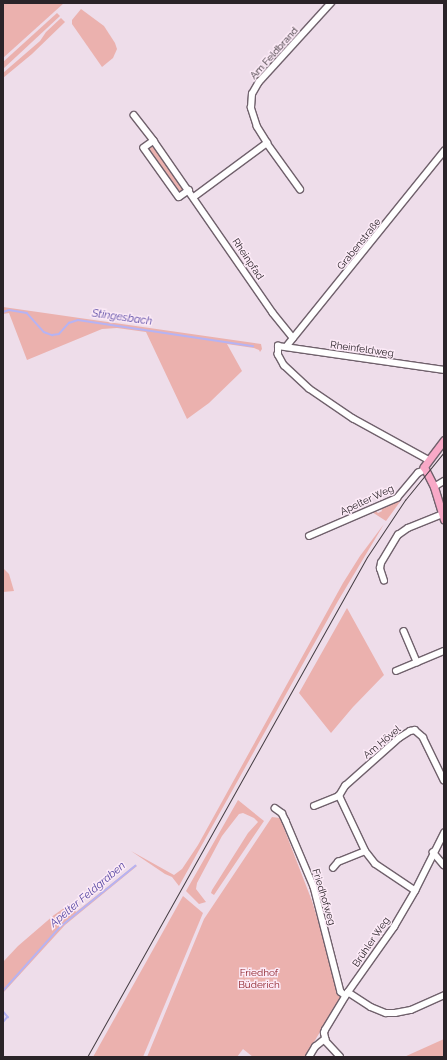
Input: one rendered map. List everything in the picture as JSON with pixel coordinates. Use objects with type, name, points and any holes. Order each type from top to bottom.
[{"type":"main road","points":[[443,517],[434,487],[425,472],[424,465],[444,440]]},
{"type":"street","name":"Am Feldbrand","points":[[300,189],[267,143],[255,121],[251,108],[252,94],[259,82],[332,3]]},
{"type":"street","name":"Rheinpfad","points":[[134,115],[194,197],[277,318],[293,338]]},
{"type":"street","points":[[154,141],[144,148],[179,197],[189,190]]},
{"type":"street","points":[[194,197],[267,143]]},
{"type":"street","name":"Grabenstraße","points":[[286,347],[444,151]]},
{"type":"street","name":"Rheinfeldweg","points":[[428,460],[353,420],[310,389],[284,366],[278,355],[278,346],[444,370]]},
{"type":"street","name":"Apelter Weg","points":[[309,536],[397,498],[418,473],[425,472]]},
{"type":"street","points":[[434,487],[444,481]]},
{"type":"street","points":[[384,581],[380,569],[381,564],[398,535],[408,528],[443,517]]},
{"type":"street","points":[[404,631],[417,662]]},
{"type":"street","points":[[396,671],[444,651]]},
{"type":"street","name":"Am Hövel","points":[[314,806],[339,796],[345,786],[399,738],[410,731],[415,730],[423,737],[444,780]]},
{"type":"street","points":[[339,796],[364,851],[375,864],[415,890]]},
{"type":"street","name":"Friedhofweg","points":[[275,808],[282,813],[286,821],[314,887],[341,992],[347,994]]},
{"type":"street","name":"Brühler Weg","points":[[309,1057],[315,1047],[325,1039],[325,1030],[347,994],[394,927],[444,833]]},
{"type":"street","points":[[333,868],[338,862],[364,851]]},
{"type":"street","points":[[433,852],[444,865]]},
{"type":"street","points":[[347,994],[386,1013],[411,1010],[444,995]]},
{"type":"street","points":[[325,1039],[340,1057]]},
{"type":"green space","points":[[3,3],[64,3],[3,58]]},
{"type":"green space","points":[[81,9],[104,26],[115,43],[117,49],[113,58],[102,67],[72,24],[72,20]]},
{"type":"green space","points":[[57,13],[60,16],[3,69],[3,62]]},
{"type":"green space","points":[[61,18],[65,22],[32,54],[3,78],[3,73],[40,41],[46,32]]},
{"type":"green space","points":[[153,145],[184,189],[180,192],[149,149]]},
{"type":"green space","points":[[3,307],[261,344],[262,349],[260,352],[254,348],[227,344],[242,371],[209,403],[187,419],[146,332],[117,328],[102,329],[27,360],[9,313],[3,314]]},
{"type":"green space","points":[[402,499],[386,521],[372,512],[376,511],[378,513],[382,511],[381,508]]},
{"type":"green space","points":[[384,524],[338,601],[179,886],[172,877],[165,874],[131,851],[174,875],[182,869],[198,845],[343,583],[360,556]]},
{"type":"green space","points":[[3,568],[9,574],[14,591],[3,592]]},
{"type":"green space","points":[[347,608],[384,675],[353,707],[331,733],[299,693]]},
{"type":"green space","points":[[238,800],[264,821],[214,895],[211,893],[212,890],[248,833],[258,822],[254,818],[243,813],[239,814],[222,836],[197,883],[196,889],[206,902],[199,904],[186,891]]},
{"type":"green space","name":"Friedhof Büderich","points":[[272,817],[280,818],[312,901],[341,997],[305,1057],[253,1057],[243,1049],[237,1057],[147,1057],[204,919]]},
{"type":"green space","points":[[135,865],[137,866],[65,925],[3,993],[3,962],[18,946],[54,915],[70,904],[76,912]]},
{"type":"green space","points":[[183,896],[203,913],[143,1057],[93,1057]]},
{"type":"green space","points":[[444,1039],[444,1057],[404,1057]]},
{"type":"waterway","name":"Stingesbach","points":[[3,312],[9,310],[27,313],[44,332],[52,335],[59,334],[69,323],[78,320],[253,346]]},
{"type":"waterway","name":"Apelter Feldgraben","points":[[3,991],[60,927],[135,866]]},
{"type":"waterway","name":"Apelter Feldgraben","points":[[3,1011],[8,1017],[3,1023]]},
{"type":"tram line","points":[[87,1057],[367,557],[405,500],[444,452]]}]
